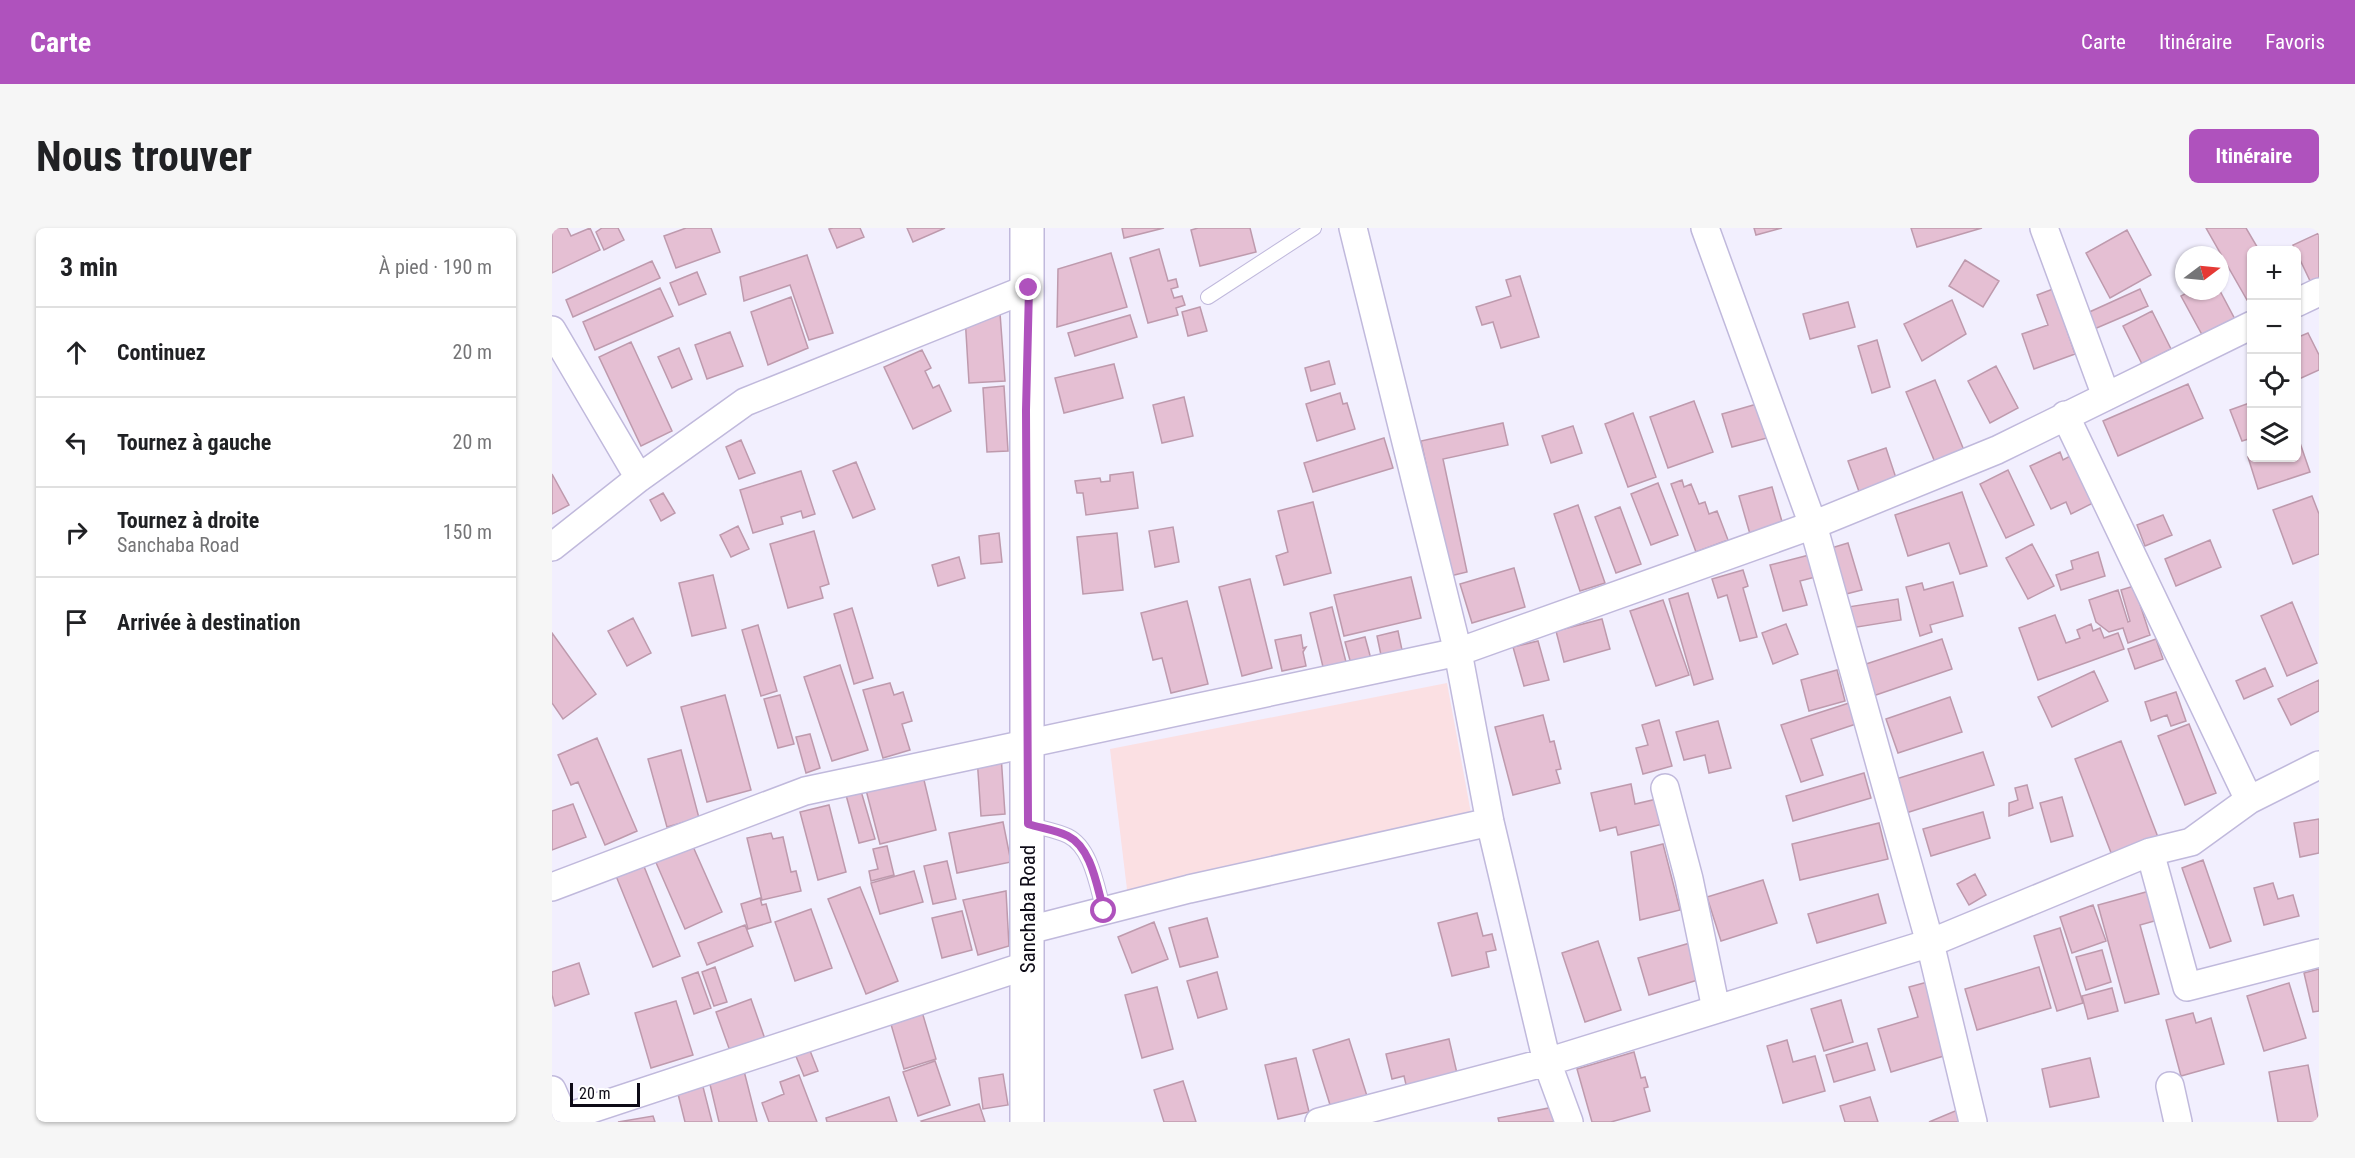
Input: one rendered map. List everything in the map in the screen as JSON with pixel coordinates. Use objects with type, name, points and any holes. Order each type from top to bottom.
[{"type":"street","name":"Sanchaba Road","points":[[1027,228],[1029,288],[1026,410],[1026,745],[1029,930],[1027,1122]]},
{"type":"street","points":[[1353,228],[1458,652],[1490,822],[1547,1062],[1569,1122]]},
{"type":"street","points":[[1705,228],[1813,525],[1930,943],[1973,1122]]},
{"type":"street","points":[[2044,228],[2106,396]]},
{"type":"street","points":[[552,547],[639,478],[745,402],[1029,288]]},
{"type":"street","points":[[2301,301],[2319,292]]},
{"type":"street","points":[[552,887],[806,791],[1458,652],[1813,525],[1997,450],[2247,327]]},
{"type":"street","points":[[552,330],[639,478]]},
{"type":"street","points":[[2065,415],[2249,800]]},
{"type":"street","points":[[1319,1122],[1547,1062],[1930,943],[2150,852],[2192,842],[2249,800],[2319,765]]},
{"type":"street","points":[[1665,788],[1689,879],[1716,1010]]},
{"type":"street","points":[[1029,930],[1358,850],[1490,822]]},
{"type":"street","points":[[2150,852],[2187,987],[2319,953]]},
{"type":"street","points":[[552,1090],[565,1120],[1028,965]]},
{"type":"street","points":[[2170,1086],[2178,1122]]},
{"type":"lane","points":[[1208,297],[1314,228]]},
{"type":"lane","points":[[1028,824],[1068,836],[1079,844],[1088,859],[1104,911]]},
{"type":"shaded area","points":[[1447,683],[1475,835],[1130,914],[1110,749]]},
{"type":"building","points":[[552,228],[567,228],[571,236],[590,228],[600,250],[552,273]]},
{"type":"building","points":[[602,228],[618,228],[624,240],[604,250],[596,232]]},
{"type":"building","points":[[686,228],[711,228],[720,252],[676,268],[664,236]]},
{"type":"building","points":[[860,228],[864,237],[837,248],[829,229]]},
{"type":"building","points":[[907,228],[945,228],[913,242]]},
{"type":"building","points":[[1122,228],[1164,228],[1124,238]]},
{"type":"building","points":[[1250,228],[1256,252],[1200,266],[1191,230]]},
{"type":"building","points":[[1754,228],[1782,228],[1756,235]]},
{"type":"building","points":[[1911,228],[1982,228],[1917,247]]},
{"type":"building","points":[[2206,228],[2246,228],[2257,246],[2247,246],[2247,300],[2229,268],[2229,246],[2216,246]]},
{"type":"building","points":[[2127,230],[2151,275],[2110,298],[2086,253]]},
{"type":"building","points":[[2319,233],[2319,282],[2312,285],[2301,262],[2301,246],[2293,245]]},
{"type":"building","points":[[1159,249],[1168,281],[1176,279],[1178,287],[1171,289],[1174,298],[1182,296],[1185,305],[1176,308],[1178,315],[1148,323],[1130,258]]},
{"type":"building","points":[[1111,253],[1127,307],[1057,327],[1058,269]]},
{"type":"building","points":[[807,255],[833,333],[809,340],[790,285],[744,301],[740,277]]},
{"type":"building","points":[[1965,260],[1999,281],[1983,307],[1949,286]]},
{"type":"building","points":[[652,261],[660,278],[573,317],[566,300]]},
{"type":"building","points":[[697,272],[706,294],[679,305],[670,283]]},
{"type":"building","points":[[1520,276],[1539,337],[1501,348],[1493,322],[1482,325],[1476,307],[1511,296],[1506,280]]},
{"type":"building","points":[[660,288],[673,316],[595,350],[583,322]]},
{"type":"building","points":[[2053,289],[2075,354],[2034,369],[2022,334],[2048,325],[2037,295]]},
{"type":"building","points":[[2140,289],[2148,306],[2092,330],[2085,314]]},
{"type":"building","points":[[791,297],[808,348],[768,365],[751,312]]},
{"type":"building","points":[[1952,300],[1966,334],[1922,361],[1904,324]]},
{"type":"building","points":[[2183,300],[2225,300],[2238,325],[2206,342]]},
{"type":"building","points":[[1848,302],[1855,327],[1810,339],[1803,314]]},
{"type":"building","points":[[1200,307],[1207,331],[1188,336],[1182,312]]},
{"type":"building","points":[[2152,311],[2171,349],[2142,364],[2123,326]]},
{"type":"building","points":[[1000,313],[1005,381],[969,383],[965,316]]},
{"type":"building","points":[[1130,315],[1137,337],[1075,356],[1068,333]]},
{"type":"building","points":[[730,332],[743,366],[707,379],[695,345]]},
{"type":"building","points":[[2308,333],[2319,355],[2319,370],[2301,378],[2301,354],[2301,336]]},
{"type":"building","points":[[1877,340],[1890,387],[1872,393],[1858,346]]},
{"type":"building","points":[[631,342],[672,431],[641,446],[599,357]]},
{"type":"building","points":[[679,348],[692,379],[672,388],[658,357]]},
{"type":"building","points":[[922,350],[931,368],[925,371],[933,388],[939,385],[951,411],[913,429],[884,367]]},
{"type":"building","points":[[1329,361],[1335,384],[1311,391],[1305,368]]},
{"type":"building","points":[[1114,364],[1123,398],[1064,413],[1055,378]]},
{"type":"building","points":[[1996,366],[2018,408],[1990,423],[1968,381]]},
{"type":"building","points":[[1935,380],[1968,460],[1939,472],[1906,392]]},
{"type":"building","points":[[2188,384],[2203,418],[2118,456],[2103,421]]},
{"type":"building","points":[[1004,386],[1008,451],[987,452],[983,388]]},
{"type":"building","points":[[1340,393],[1343,404],[1347,403],[1355,429],[1317,441],[1306,404]]},
{"type":"building","points":[[1184,397],[1193,436],[1162,443],[1153,405]]},
{"type":"building","points":[[1694,401],[1713,452],[1668,468],[1650,417]]},
{"type":"building","points":[[1757,404],[1767,438],[1732,447],[1722,414]]},
{"type":"building","points":[[2247,404],[2247,440],[2242,441],[2230,410]]},
{"type":"building","points":[[1633,413],[1656,477],[1628,487],[1605,424]]},
{"type":"building","points":[[1503,423],[1508,445],[1443,459],[1467,572],[1450,576],[1421,441]]},
{"type":"building","points":[[1573,426],[1582,453],[1551,463],[1542,436]]},
{"type":"building","points":[[1384,438],[1393,468],[1313,492],[1304,463]]},
{"type":"building","points":[[741,440],[755,473],[739,479],[726,447]]},
{"type":"building","points":[[2301,446],[2310,472],[2258,489],[2250,462],[2301,462]]},
{"type":"building","points":[[1886,448],[1898,484],[1861,497],[1848,461]]},
{"type":"building","points":[[2060,452],[2063,460],[2072,455],[2095,502],[2071,514],[2066,502],[2051,509],[2030,466]]},
{"type":"building","points":[[856,462],[875,509],[853,518],[833,471]]},
{"type":"building","points":[[2008,470],[2034,525],[2006,538],[1980,484]]},
{"type":"building","points":[[801,471],[815,514],[803,518],[801,511],[781,517],[783,524],[753,533],[740,490]]},
{"type":"building","points":[[1133,472],[1138,508],[1086,515],[1083,493],[1077,493],[1075,481],[1100,478],[1101,482],[1110,481],[1110,475]]},
{"type":"building","points":[[552,474],[569,505],[552,514]]},
{"type":"building","points":[[1682,480],[1684,487],[1691,484],[1699,504],[1705,502],[1709,514],[1717,511],[1728,540],[1696,552],[1671,484]]},
{"type":"building","points":[[1658,483],[1678,535],[1651,545],[1631,494]]},
{"type":"building","points":[[1772,487],[1783,525],[1750,534],[1739,496]]},
{"type":"building","points":[[1962,492],[1987,566],[1960,574],[1949,543],[1908,556],[1895,515]]},
{"type":"building","points":[[663,493],[675,513],[661,521],[650,500]]},
{"type":"building","points":[[2312,496],[2319,514],[2319,554],[2293,564],[2273,510]]},
{"type":"building","points":[[1313,502],[1331,573],[1284,585],[1276,556],[1288,552],[1278,511]]},
{"type":"building","points":[[1578,505],[1605,583],[1580,591],[1554,514]]},
{"type":"building","points":[[1620,507],[1641,564],[1616,573],[1595,517]]},
{"type":"building","points":[[2163,515],[2172,535],[2145,546],[2137,525]]},
{"type":"building","points":[[738,526],[749,549],[731,557],[720,535]]},
{"type":"building","points":[[1173,527],[1179,562],[1155,567],[1149,531]]},
{"type":"building","points":[[814,531],[829,584],[820,587],[823,598],[788,608],[770,544]]},
{"type":"building","points":[[999,533],[1002,562],[981,564],[979,536]]},
{"type":"building","points":[[1117,533],[1123,590],[1083,594],[1077,537]]},
{"type":"building","points":[[2210,540],[2221,567],[2176,586],[2165,559]]},
{"type":"building","points":[[1848,543],[1862,590],[1842,595],[1828,549]]},
{"type":"building","points":[[2032,544],[2054,586],[2028,599],[2006,558]]},
{"type":"building","points":[[2098,552],[2105,576],[2061,590],[2056,575],[2073,569],[2071,561]]},
{"type":"building","points":[[1817,553],[1823,575],[1800,581],[1807,605],[1783,611],[1770,565]]},
{"type":"building","points":[[959,557],[965,578],[938,586],[932,565]]},
{"type":"building","points":[[1514,568],[1525,607],[1472,623],[1460,584]]},
{"type":"building","points":[[1743,570],[1748,586],[1743,588],[1757,637],[1740,641],[1727,595],[1718,598],[1712,579]]},
{"type":"building","points":[[713,575],[726,628],[692,636],[679,583]]},
{"type":"building","points":[[1411,577],[1421,618],[1344,636],[1334,595]]},
{"type":"building","points":[[1250,579],[1272,668],[1242,676],[1219,587]]},
{"type":"building","points":[[1953,582],[1963,616],[1930,625],[1932,632],[1920,636],[1906,587],[1922,583],[1924,590]]},
{"type":"building","points":[[2134,586],[2150,635],[2128,643],[2123,628],[2109,632],[2096,622],[2089,600],[2118,590],[2128,622],[2130,621],[2121,590]]},
{"type":"building","points":[[1688,593],[1713,679],[1694,685],[1669,599]]},
{"type":"building","points":[[1898,599],[1901,620],[1851,628],[1848,607]]},
{"type":"building","points":[[1663,600],[1689,675],[1656,686],[1630,611]]},
{"type":"building","points":[[1187,601],[1208,684],[1171,693],[1162,658],[1153,660],[1141,613]]},
{"type":"building","points":[[2292,602],[2317,663],[2287,676],[2261,616]]},
{"type":"building","points":[[1332,607],[1347,666],[1324,671],[1310,613]]},
{"type":"building","points":[[852,608],[873,678],[854,684],[834,614]]},
{"type":"building","points":[[2055,615],[2066,643],[2080,638],[2077,630],[2091,624],[2093,631],[2100,628],[2104,638],[2118,633],[2124,649],[2038,680],[2019,628]]},
{"type":"building","points":[[633,618],[651,653],[627,666],[608,631]]},
{"type":"building","points":[[1602,619],[1610,649],[1564,662],[1556,631]]},
{"type":"building","points":[[1786,624],[1798,654],[1773,664],[1762,633]]},
{"type":"building","points":[[758,625],[777,691],[761,696],[742,630]]},
{"type":"building","points":[[1398,631],[1402,650],[1381,655],[1377,636]]},
{"type":"building","points":[[552,633],[596,694],[563,719],[552,703]]},
{"type":"building","points":[[1301,635],[1303,648],[1306,647],[1303,652],[1306,666],[1282,671],[1275,640]]},
{"type":"building","points":[[1365,637],[1371,659],[1351,664],[1345,642]]},
{"type":"building","points":[[1942,639],[1952,669],[1870,697],[1860,666]]},
{"type":"building","points":[[2156,639],[2163,659],[2135,669],[2128,649]]},
{"type":"building","points":[[1538,641],[1549,680],[1524,686],[1513,647]]},
{"type":"building","points":[[840,665],[868,750],[832,761],[804,677]]},
{"type":"building","points":[[2265,668],[2273,686],[2244,699],[2236,681]]},
{"type":"building","points":[[1837,670],[1845,701],[1809,711],[1801,680]]},
{"type":"building","points":[[2094,671],[2108,701],[2052,727],[2038,697]]},
{"type":"building","points":[[2319,680],[2319,711],[2291,725],[2278,699]]},
{"type":"building","points":[[890,683],[894,695],[903,692],[912,721],[902,724],[910,750],[883,758],[863,690]]},
{"type":"building","points":[[2176,692],[2186,721],[2171,726],[2167,715],[2151,721],[2145,702]]},
{"type":"building","points":[[725,695],[751,790],[707,802],[681,707]]},
{"type":"building","points":[[780,695],[794,744],[778,748],[764,699]]},
{"type":"building","points":[[1950,697],[1962,732],[1898,753],[1886,719]]},
{"type":"building","points":[[1849,703],[1856,724],[1811,739],[1823,775],[1801,782],[1781,725]]},
{"type":"building","points":[[1543,715],[1550,742],[1554,741],[1561,769],[1556,770],[1560,783],[1513,795],[1495,727]]},
{"type":"building","points":[[1659,720],[1672,766],[1643,774],[1636,748],[1648,745],[1642,725]]},
{"type":"building","points":[[1718,721],[1731,768],[1709,773],[1705,755],[1684,760],[1676,732]]},
{"type":"building","points":[[2189,724],[2216,793],[2185,805],[2158,736]]},
{"type":"building","points":[[810,734],[820,768],[806,773],[796,737]]},
{"type":"building","points":[[597,738],[637,831],[605,845],[578,782],[571,785],[558,755]]},
{"type":"building","points":[[2121,741],[2166,858],[2120,876],[2075,759]]},
{"type":"building","points":[[681,750],[699,818],[667,827],[648,759]]},
{"type":"building","points":[[1983,752],[1994,785],[1906,813],[1896,779]]},
{"type":"building","points":[[1001,755],[1005,814],[981,816],[977,757]]},
{"type":"building","points":[[1864,773],[1871,798],[1793,821],[1786,796]]},
{"type":"building","points":[[923,776],[936,830],[880,844],[866,790]]},
{"type":"building","points":[[1631,784],[1635,804],[1657,799],[1663,824],[1618,835],[1616,827],[1600,831],[1591,793]]},
{"type":"building","points":[[2027,785],[2033,808],[2009,816],[2009,803],[2018,800],[2015,788]]},
{"type":"building","points":[[861,791],[875,839],[859,843],[846,795]]},
{"type":"building","points":[[2062,797],[2073,836],[2051,842],[2040,803]]},
{"type":"building","points":[[573,804],[586,837],[552,850],[552,811]]},
{"type":"building","points":[[829,805],[846,872],[818,880],[800,812]]},
{"type":"building","points":[[1983,812],[1990,838],[1931,856],[1923,829]]},
{"type":"building","points":[[2319,819],[2319,853],[2300,857],[2294,823]]},
{"type":"building","points":[[1003,822],[1011,862],[957,873],[949,833]]},
{"type":"building","points":[[1879,823],[1888,859],[1800,880],[1792,844]]},
{"type":"building","points":[[771,833],[773,839],[783,837],[791,872],[796,871],[801,891],[762,900],[747,838]]},
{"type":"building","points":[[691,842],[722,912],[685,929],[654,858]]},
{"type":"building","points":[[1663,844],[1680,910],[1640,920],[1631,852]]},
{"type":"building","points":[[887,846],[894,875],[871,881],[869,871],[878,869],[873,849]]},
{"type":"building","points":[[2203,860],[2231,941],[2210,948],[2182,868]]},
{"type":"building","points":[[947,861],[956,899],[933,904],[924,866]]},
{"type":"building","points":[[643,864],[680,956],[653,967],[616,876]]},
{"type":"building","points":[[914,871],[923,902],[880,914],[871,883]]},
{"type":"building","points":[[1975,874],[1986,895],[1969,905],[1957,884]]},
{"type":"building","points":[[1763,880],[1777,923],[1721,941],[1707,897]]},
{"type":"building","points":[[2273,883],[2278,899],[2293,895],[2299,916],[2264,925],[2254,888]]},
{"type":"building","points":[[860,887],[898,981],[866,994],[828,899]]},
{"type":"building","points":[[2157,889],[2165,918],[2140,925],[2159,994],[2125,1003],[2098,905]]},
{"type":"building","points":[[1006,891],[1009,946],[978,955],[963,900]]},
{"type":"building","points":[[1878,894],[1886,923],[1817,943],[1808,914]]},
{"type":"building","points":[[760,898],[762,905],[766,904],[771,922],[748,929],[741,904]]},
{"type":"building","points":[[2093,905],[2106,941],[2072,953],[2060,917]]},
{"type":"building","points":[[811,909],[832,968],[795,981],[775,922]]},
{"type":"building","points":[[962,911],[972,950],[942,958],[932,918]]},
{"type":"building","points":[[1477,913],[1483,936],[1492,934],[1496,950],[1486,952],[1489,967],[1452,976],[1438,923]]},
{"type":"building","points":[[1207,918],[1218,957],[1180,967],[1169,928]]},
{"type":"building","points":[[1154,922],[1168,959],[1132,973],[1118,937]]},
{"type":"building","points":[[745,925],[753,946],[707,965],[698,943]]},
{"type":"building","points":[[2060,928],[2083,1003],[2057,1011],[2034,936]]},
{"type":"building","points":[[1598,941],[1621,1010],[1585,1022],[1562,953]]},
{"type":"building","points":[[1690,943],[1701,979],[1649,995],[1638,958]]},
{"type":"building","points":[[2102,950],[2111,982],[2086,990],[2076,957]]},
{"type":"building","points":[[579,963],[589,994],[555,1006],[552,995],[552,972]]},
{"type":"building","points":[[715,967],[727,1002],[714,1006],[702,972]]},
{"type":"building","points":[[2039,967],[2051,1008],[1977,1030],[1965,989]]},
{"type":"building","points":[[2319,969],[2319,1011],[2313,1012],[2304,973]]},
{"type":"building","points":[[698,972],[711,1008],[694,1014],[682,978]]},
{"type":"building","points":[[1217,972],[1227,1009],[1198,1018],[1187,981]]},
{"type":"building","points":[[1935,980],[1957,1052],[1891,1072],[1878,1029],[1918,1017],[1909,987]]},
{"type":"building","points":[[2289,983],[2306,1038],[2264,1051],[2247,996]]},
{"type":"building","points":[[1157,987],[1173,1049],[1142,1058],[1125,995]]},
{"type":"building","points":[[2112,988],[2118,1011],[2088,1019],[2082,996]]},
{"type":"building","points":[[751,999],[765,1039],[730,1051],[716,1012]]},
{"type":"building","points":[[1841,1000],[1853,1042],[1824,1051],[1811,1009]]},
{"type":"building","points":[[676,1001],[693,1055],[651,1068],[635,1013]]},
{"type":"building","points":[[920,1005],[936,1059],[904,1069],[888,1014]]},
{"type":"building","points":[[2193,1013],[2196,1023],[2211,1018],[2224,1064],[2181,1076],[2166,1020]]},
{"type":"building","points":[[1349,1039],[1367,1096],[1331,1108],[1313,1050]]},
{"type":"building","points":[[1449,1039],[1459,1082],[1408,1093],[1404,1076],[1392,1079],[1386,1054]]},
{"type":"building","points":[[1787,1040],[1793,1062],[1815,1056],[1825,1091],[1783,1103],[1767,1046]]},
{"type":"building","points":[[807,1043],[818,1071],[804,1076],[793,1049]]},
{"type":"building","points":[[1867,1043],[1875,1070],[1834,1082],[1826,1055]]},
{"type":"building","points":[[1634,1052],[1641,1078],[1645,1077],[1648,1087],[1644,1088],[1650,1111],[1611,1122],[1592,1122],[1577,1069]]},
{"type":"building","points":[[1296,1058],[1309,1112],[1278,1119],[1265,1065]]},
{"type":"building","points":[[2090,1058],[2099,1097],[2050,1107],[2042,1069]]},
{"type":"building","points":[[935,1061],[950,1105],[918,1116],[903,1072]]},
{"type":"building","points":[[2308,1065],[2319,1122],[2278,1122],[2269,1072]]},
{"type":"building","points":[[743,1067],[757,1122],[719,1122],[708,1076]]},
{"type":"building","points":[[1003,1074],[1008,1105],[983,1109],[979,1078]]},
{"type":"building","points":[[799,1075],[817,1122],[769,1122],[762,1103],[784,1094],[780,1082]]},
{"type":"building","points":[[1183,1081],[1196,1122],[1164,1122],[1154,1090]]},
{"type":"building","points":[[702,1083],[712,1122],[685,1122],[677,1090]]},
{"type":"building","points":[[889,1097],[897,1122],[827,1122],[826,1118]]},
{"type":"building","points":[[1870,1097],[1878,1122],[1845,1122],[1840,1106]]},
{"type":"building","points":[[979,1104],[985,1122],[921,1121]]},
{"type":"building","points":[[1559,1106],[1562,1122],[1499,1122],[1498,1118]]},
{"type":"building","points":[[1960,1109],[1965,1122],[1929,1122]]},
{"type":"building","points":[[653,1116],[655,1122],[618,1122]]},
{"type":"route","points":[[1029,288],[1026,410],[1028,824],[1068,836],[1079,844],[1088,859],[1104,911]]}]
